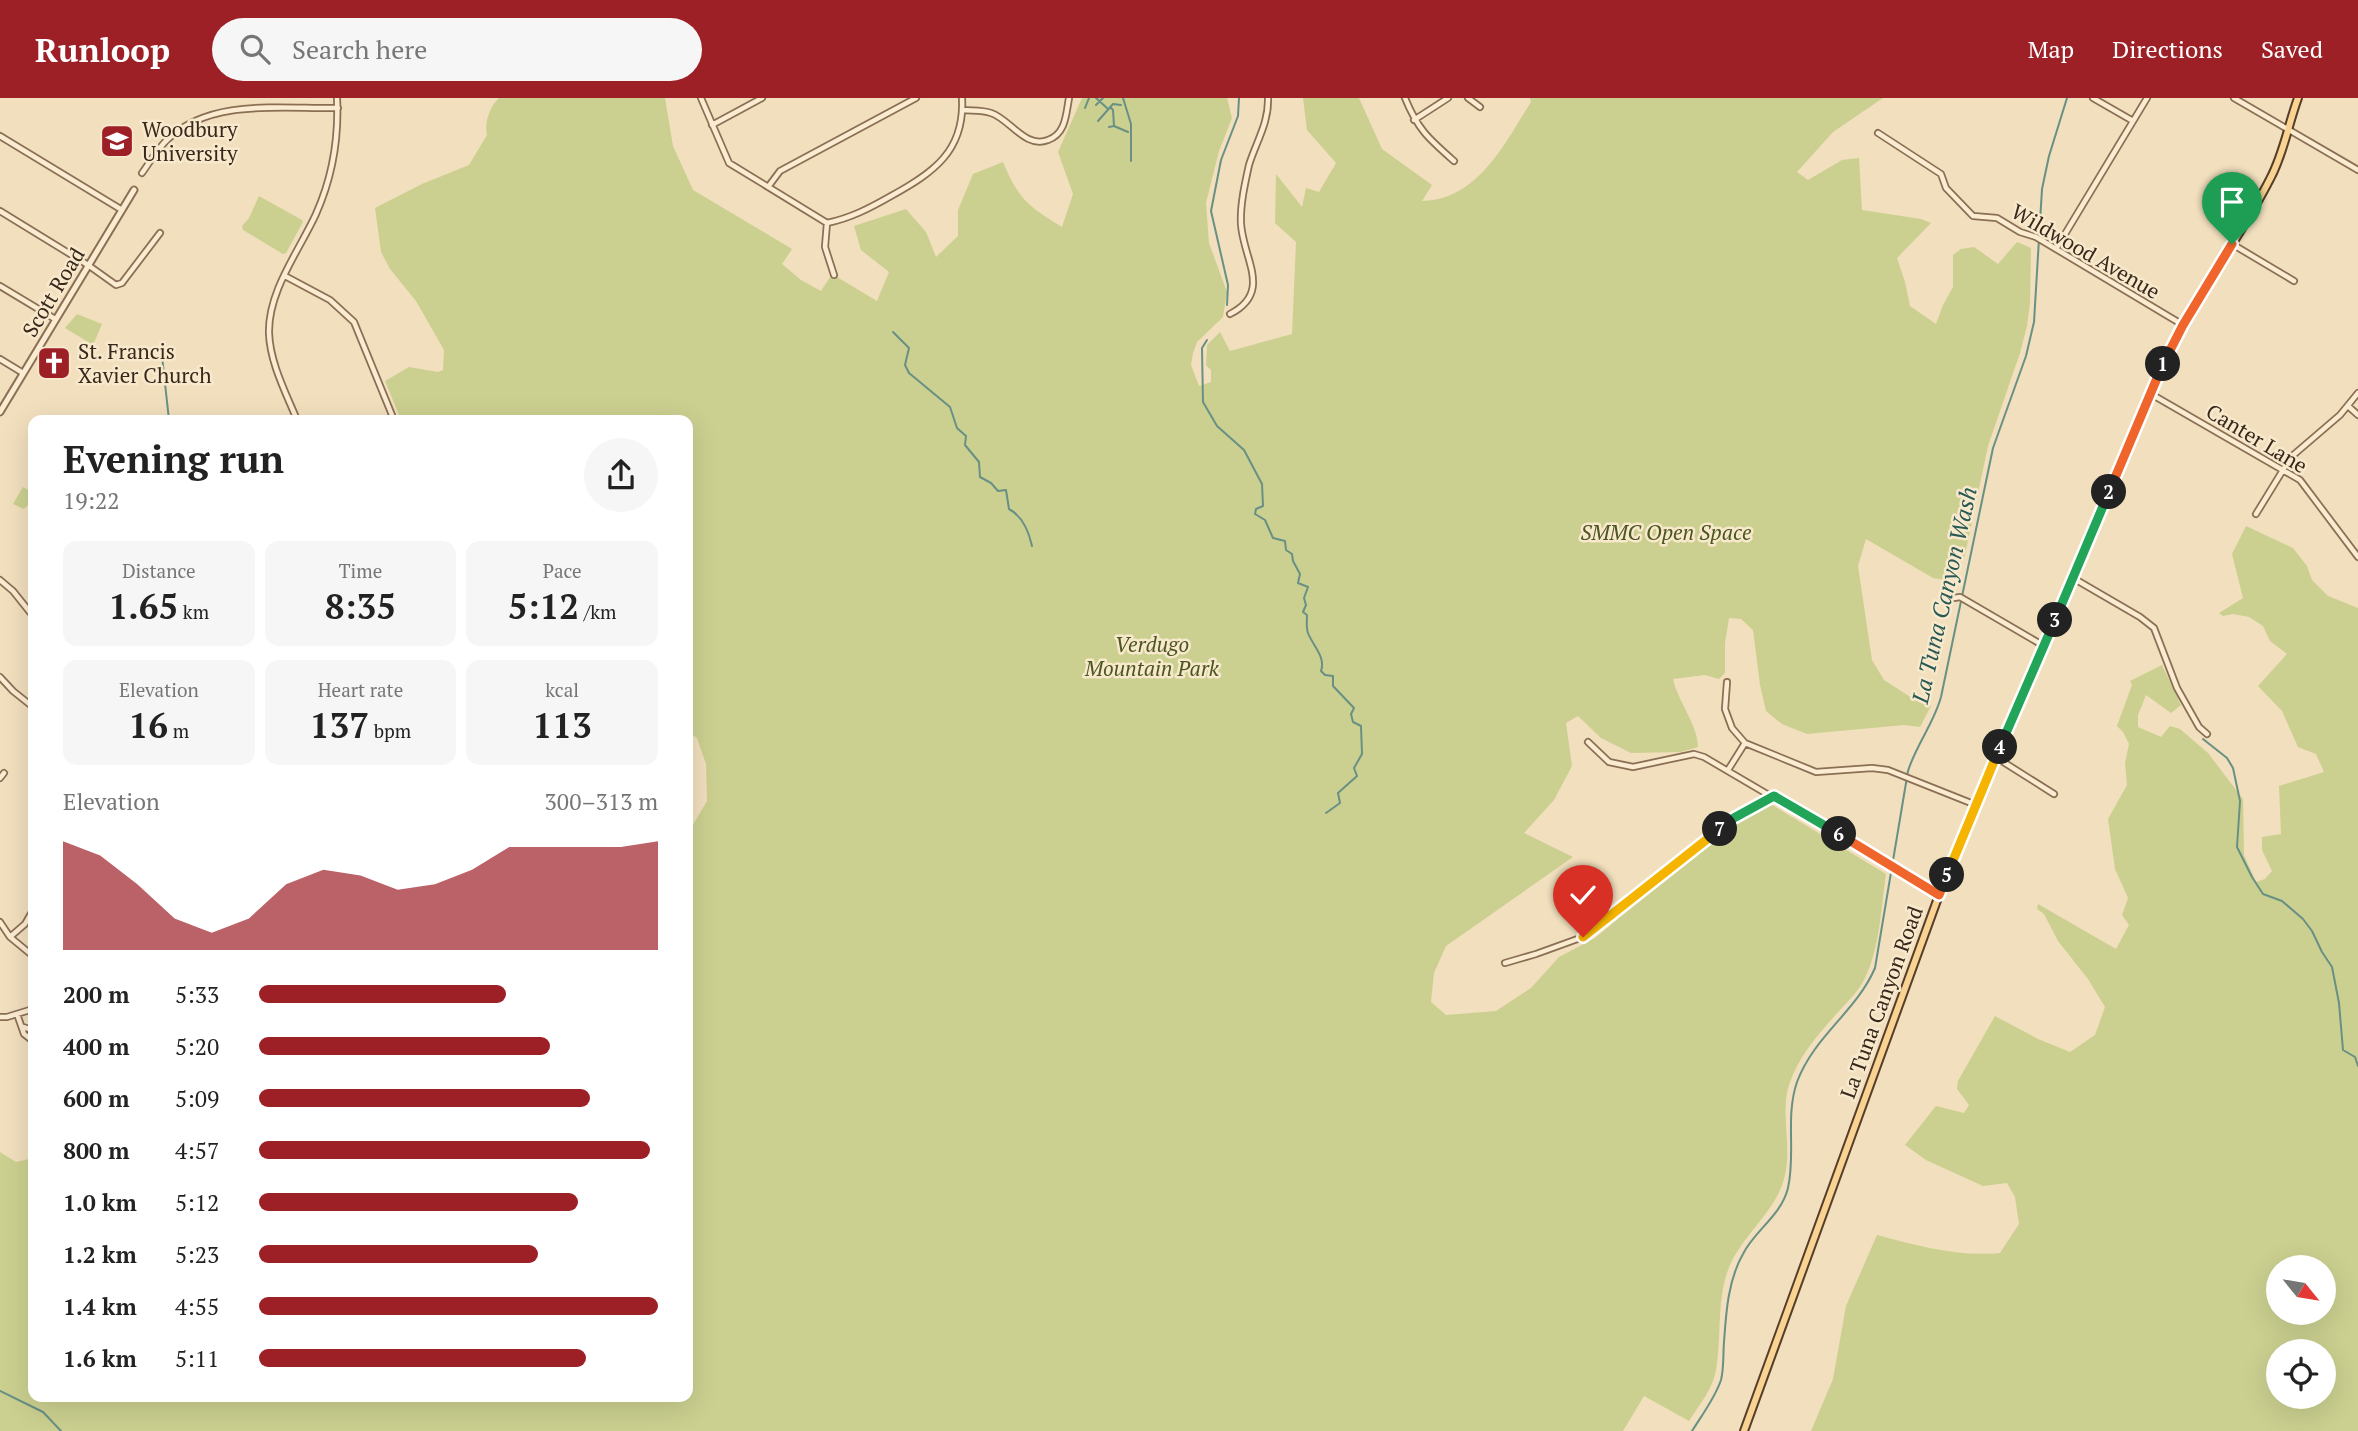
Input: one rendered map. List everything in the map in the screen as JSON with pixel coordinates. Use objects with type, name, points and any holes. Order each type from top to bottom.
[{"type":"main road","name":"La Tuna Canyon Road","points":[[1744,1431],[1939,895],[2167,356],[2273,174],[2298,98]]},
{"type":"street","points":[[295,415],[275,364],[269,336],[273,303],[328,184],[338,138],[337,98]]},
{"type":"street","points":[[701,98],[729,163],[827,223],[850,218],[932,171],[955,141],[963,110],[962,98]]},
{"type":"street","points":[[712,125],[762,98]]},
{"type":"street","points":[[768,187],[780,171],[916,98]]},
{"type":"street","points":[[963,110],[992,113],[1029,139],[1043,142],[1051,139],[1062,128],[1069,98]]},
{"type":"street","points":[[1230,314],[1242,308],[1252,293],[1253,281],[1241,225],[1242,206],[1250,164],[1265,124],[1268,98]]},
{"type":"street","points":[[1405,98],[1423,133],[1454,161]]},
{"type":"street","points":[[1414,120],[1448,98]]},
{"type":"street","points":[[1468,98],[1480,107]]},
{"type":"street","points":[[2093,98],[2133,121]]},
{"type":"street","points":[[2056,249],[2147,98]]},
{"type":"street","points":[[2234,98],[2358,170]]},
{"type":"street","points":[[142,173],[167,139],[182,127],[207,114],[235,109],[338,108]]},
{"type":"street","name":"Wildwood Avenue","points":[[1878,133],[1941,174],[1946,188],[1973,216],[1997,218],[2038,238],[2183,325]]},
{"type":"street","points":[[0,136],[121,210]]},
{"type":"street","name":"Scott Road","points":[[0,412],[134,190]]},
{"type":"street","points":[[0,211],[88,265],[112,284],[122,283],[160,233]]},
{"type":"street","points":[[827,223],[825,247],[834,275]]},
{"type":"street","points":[[2232,244],[2294,281]]},
{"type":"street","points":[[285,276],[330,300],[354,322],[392,415]]},
{"type":"street","points":[[0,286],[55,319]]},
{"type":"street","points":[[0,359],[23,373]]},
{"type":"street","points":[[2256,514],[2295,452],[2348,406],[2358,393]]},
{"type":"street","name":"Canter Lane","points":[[2151,394],[2283,469],[2304,484],[2358,557]]},
{"type":"street","points":[[2348,406],[2358,415]]},
{"type":"street","points":[[2073,578],[2154,628],[2177,688],[2199,727],[2207,734]]},
{"type":"street","points":[[0,580],[28,608]]},
{"type":"street","points":[[1960,598],[2044,646]]},
{"type":"street","points":[[0,677],[28,703]]},
{"type":"street","points":[[1727,682],[1725,709],[1732,729],[1745,743],[1816,772],[1872,768],[1888,770],[1976,806]]},
{"type":"street","points":[[1588,742],[1609,762],[1633,767],[1694,754],[1774,796],[1939,895]]},
{"type":"street","points":[[1728,770],[1745,743]]},
{"type":"street","points":[[1996,758],[2054,794]]},
{"type":"street","points":[[0,778],[4,773]]},
{"type":"street","points":[[1505,963],[1583,937],[1732,819],[1774,796]]},
{"type":"street","points":[[10,937],[28,919]]},
{"type":"street","points":[[0,922],[10,937],[28,952]]},
{"type":"street","points":[[0,1017],[28,1011]]},
{"type":"street","points":[[17,1014],[24,1034],[28,1037]]},
{"type":"street","points":[[22,1027],[28,1029]]},
{"type":"green space","points":[[499,98],[665,98],[673,146],[693,190],[792,249],[782,264],[801,280],[821,291],[832,274],[877,301],[889,272],[861,250],[854,226],[906,209],[926,232],[936,257],[958,236],[958,210],[973,174],[1003,162],[1014,185],[1026,201],[1062,227],[1073,194],[1058,152],[1082,98],[1227,98],[1232,118],[1219,151],[1206,203],[1209,243],[1227,292],[1223,317],[1197,342],[1193,353],[1191,365],[1199,386],[1211,382],[1211,370],[1206,365],[1207,345],[1220,332],[1230,351],[1292,334],[1296,242],[1275,223],[1276,174],[1302,207],[1306,188],[1319,192],[1336,163],[1307,130],[1303,98],[1359,98],[1382,149],[1432,185],[1422,201],[1442,198],[1459,191],[1474,180],[1500,151],[1531,102],[1530,98],[1883,98],[1833,132],[1797,172],[1808,180],[1842,160],[1859,158],[1862,210],[1931,223],[1897,258],[1910,306],[1936,324],[1953,287],[1953,255],[1961,249],[1974,247],[1998,264],[2017,242],[2031,248],[2027,326],[1988,446],[1965,555],[1955,576],[1946,580],[1933,578],[1866,539],[1858,566],[1872,660],[1884,680],[1915,700],[1931,706],[1920,727],[1904,725],[1807,734],[1782,724],[1766,711],[1753,630],[1741,619],[1729,618],[1725,643],[1725,673],[1719,679],[1705,675],[1673,679],[1694,729],[1698,747],[1681,752],[1631,753],[1601,738],[1578,716],[1566,723],[1572,766],[1554,800],[1524,833],[1573,857],[1446,946],[1434,973],[1431,1002],[1446,1015],[1496,1011],[1531,988],[1559,957],[1595,938],[1719,834],[1769,803],[1886,874],[1877,940],[1865,978],[1857,992],[1810,1046],[1789,1085],[1785,1175],[1775,1200],[1730,1265],[1721,1303],[1714,1377],[1689,1421],[1644,1396],[1623,1431],[0,1431],[0,1152],[16,1162],[28,1159],[28,1402],[693,1402],[693,825],[707,801],[706,764],[697,738],[693,735],[693,415],[399,415],[385,381],[409,367],[438,372],[443,370],[444,350],[416,301],[390,269],[381,252],[375,208],[422,184],[469,165],[487,135],[486,125],[493,105]]},
{"type":"green space","points":[[259,196],[303,222],[286,253],[283,254],[243,230],[242,226],[249,218]]},
{"type":"green space","points":[[77,314],[102,324],[93,345],[65,328]]},
{"type":"green space","points":[[23,487],[28,490],[28,505],[24,509],[13,504]]},
{"type":"green space","points":[[2246,526],[2293,548],[2307,566],[2312,580],[2328,596],[2358,608],[2358,1431],[1811,1431],[1833,1379],[1846,1306],[1877,1235],[1953,1252],[2000,1253],[2019,1224],[2015,1197],[2007,1183],[1983,1186],[1926,1160],[1905,1145],[1936,1106],[1964,1113],[1969,1105],[1957,1089],[1958,1081],[1995,1016],[2038,1039],[2070,1052],[2095,1035],[2105,1007],[2088,979],[2058,941],[2044,914],[2037,909],[2038,904],[2116,949],[2129,925],[2122,915],[2128,898],[2115,869],[2108,819],[2127,785],[2125,763],[2129,744],[2117,726],[2132,685],[2130,681],[2162,665],[2181,705],[2171,713],[2146,695],[2138,715],[2138,727],[2161,737],[2170,726],[2180,729],[2208,753],[2243,799],[2244,855],[2256,882],[2265,879],[2272,871],[2262,850],[2262,837],[2281,834],[2279,786],[2324,772],[2316,754],[2298,747],[2282,711],[2258,686],[2287,654],[2270,641],[2263,626],[2249,617],[2233,614],[2223,616],[2219,613],[2243,598],[2232,554]]},
{"type":"waterway","points":[[1085,108],[1089,98]]},
{"type":"waterway","points":[[1096,98],[1107,108]]},
{"type":"waterway","points":[[1096,105],[1103,98]]},
{"type":"waterway","points":[[1123,98],[1131,124],[1131,161]]},
{"type":"waterway","points":[[1227,305],[1228,285],[1211,211],[1221,160],[1238,116],[1239,98]]},
{"type":"waterway","name":"La Tuna Canyon Wash","points":[[1692,1431],[1721,1380],[1727,1308],[1738,1264],[1748,1245],[1785,1198],[1790,1175],[1793,1095],[1797,1082],[1814,1051],[1857,998],[1875,968],[1908,771],[1941,697],[1993,448],[2026,356],[2034,322],[2042,189],[2067,98]]},
{"type":"waterway","points":[[1098,121],[1113,104],[1121,105]]},
{"type":"waterway","points":[[1110,107],[1113,110],[1114,126]]},
{"type":"waterway","points":[[1109,127],[1114,126],[1128,132]]},
{"type":"waterway","points":[[893,332],[909,348],[905,365],[909,373],[950,407],[957,428],[966,436],[965,445],[979,462],[980,477],[998,491],[1006,490],[1009,509],[1024,525],[1032,546]]},
{"type":"waterway","points":[[1207,340],[1202,348],[1203,402],[1217,426],[1244,450],[1262,484],[1263,506],[1256,509],[1255,514],[1265,520],[1273,538],[1285,541],[1286,550],[1292,554],[1300,574],[1298,583],[1308,587],[1303,612],[1307,615],[1308,633],[1322,661],[1321,671],[1325,675],[1333,676],[1333,686],[1354,708],[1351,714],[1353,722],[1361,726],[1362,754],[1354,768],[1357,776],[1338,793],[1340,803],[1326,813]]},
{"type":"waterway","points":[[162,356],[168,415]]},
{"type":"waterway","points":[[2203,739],[2227,758],[2233,768],[2240,801],[2237,847],[2252,877],[2263,894],[2282,901],[2303,919],[2332,967],[2339,1003],[2343,1050],[2355,1057],[2358,1066]]},
{"type":"waterway","points":[[0,1391],[43,1412],[61,1431]]},
{"type":"place","name":"Woodbury University","points":[[117,141]]},
{"type":"place","name":"St. Francis Xavier Church","points":[[54,363]]},
{"type":"route","points":[[1583,937],[1732,819],[1774,796],[1939,895],[2167,356],[2232,244]]},
{"type":"park label","name":"SMMC Open Space","points":[[1666,532]]},
{"type":"park label","name":"Verdugo Mountain Park","points":[[1152,656]]}]
